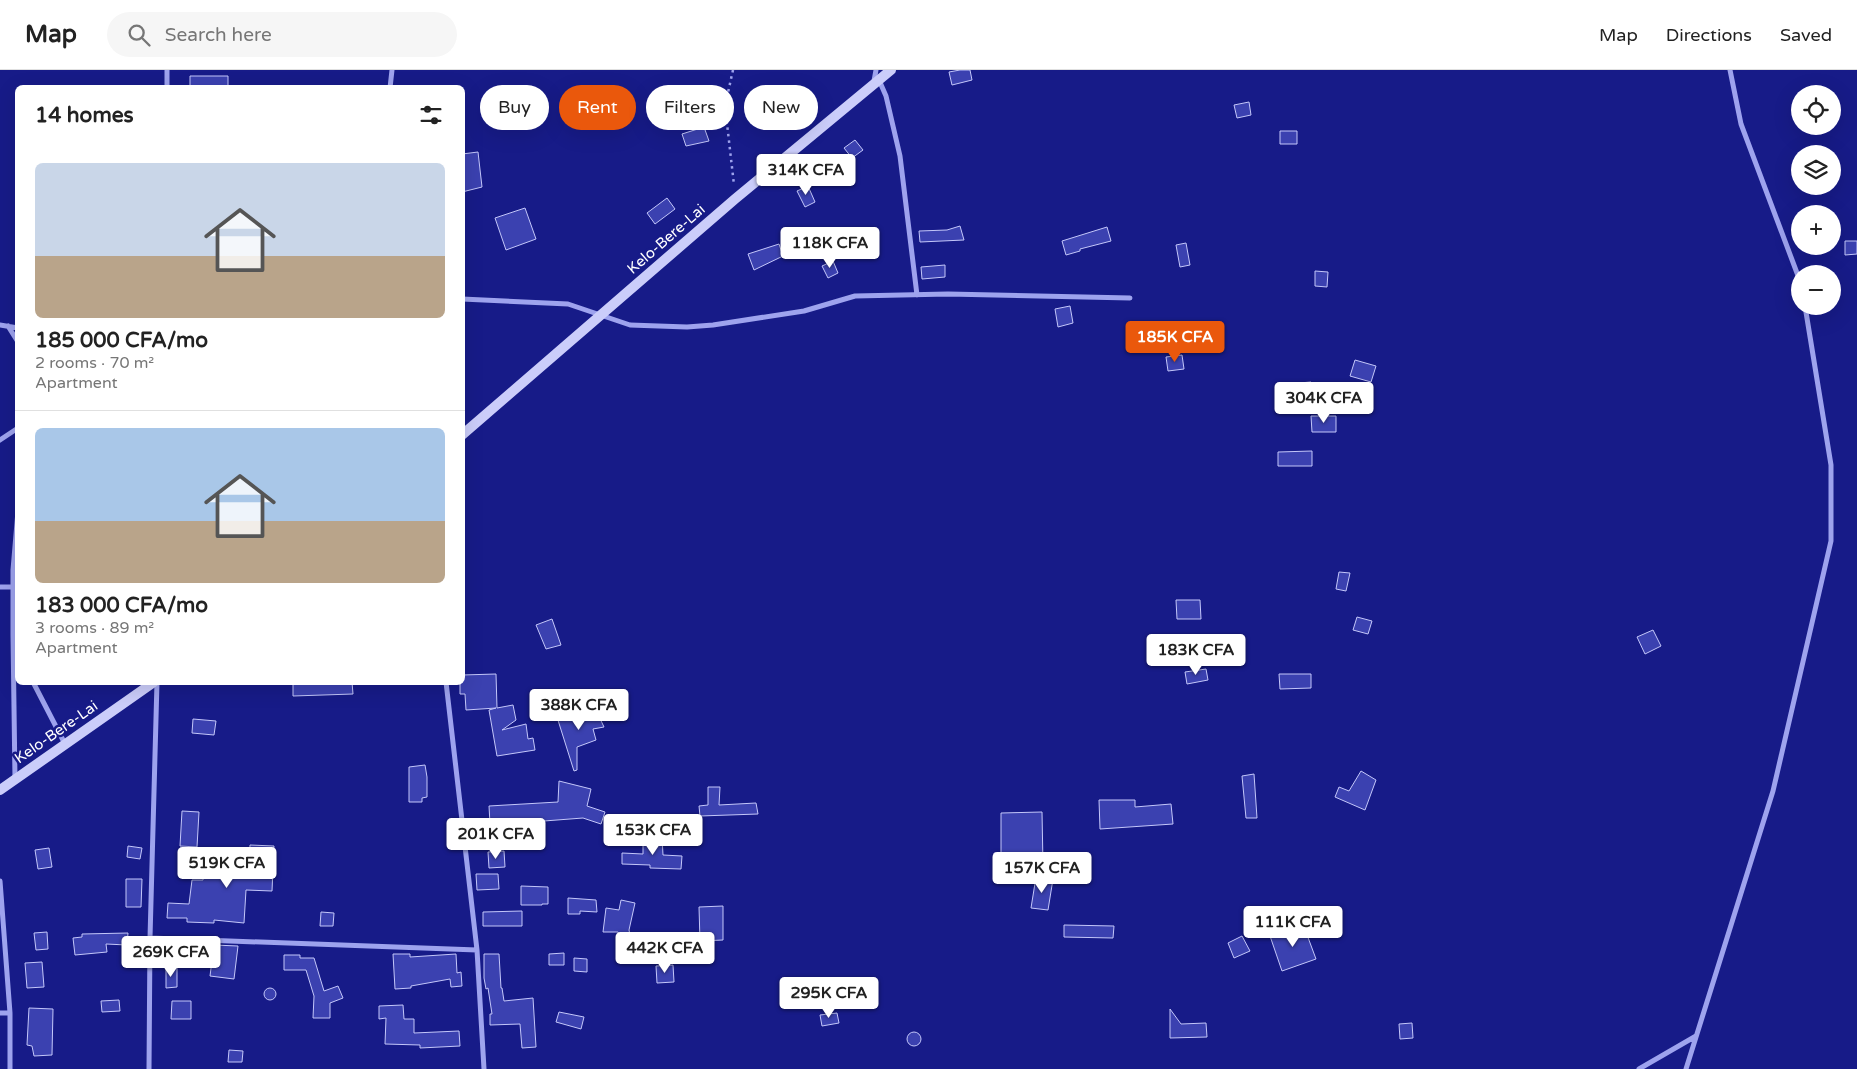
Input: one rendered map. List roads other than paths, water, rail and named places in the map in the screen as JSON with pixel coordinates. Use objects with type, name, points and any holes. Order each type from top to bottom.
[{"type":"main road","name":"Kelo-Bere-Lai","points":[[465,432],[877,78],[891,70]]},
{"type":"main road","name":"Kelo-Bere-Lai","points":[[0,790],[151,685]]},
{"type":"street","points":[[167,85],[168,70]]},
{"type":"street","points":[[390,85],[392,70]]},
{"type":"street","points":[[1730,70],[1742,124],[1794,265]]},
{"type":"street","points":[[877,78],[886,96],[900,156],[917,295]]},
{"type":"street","points":[[465,299],[568,304],[630,325],[686,327],[713,325],[804,311],[855,296],[948,294],[1130,298]]},
{"type":"street","points":[[1686,1069],[1773,791],[1831,541],[1831,465],[1806,315]]},
{"type":"street","points":[[0,325],[15,327]]},
{"type":"street","points":[[8,326],[15,337]]},
{"type":"street","points":[[0,440],[15,430]]},
{"type":"street","points":[[15,546],[13,570],[15,780]]},
{"type":"street","points":[[0,587],[13,588]]},
{"type":"street","points":[[13,635],[15,639]]},
{"type":"street","points":[[35,685],[65,745]]},
{"type":"street","points":[[149,1069],[155,685]]},
{"type":"street","points":[[446,685],[477,950],[484,1069]]},
{"type":"street","points":[[0,881],[10,1012],[10,1069]]},
{"type":"street","points":[[150,938],[477,950]]},
{"type":"street","points":[[0,1013],[10,1012]]},
{"type":"street","points":[[1639,1069],[1696,1036]]}]
